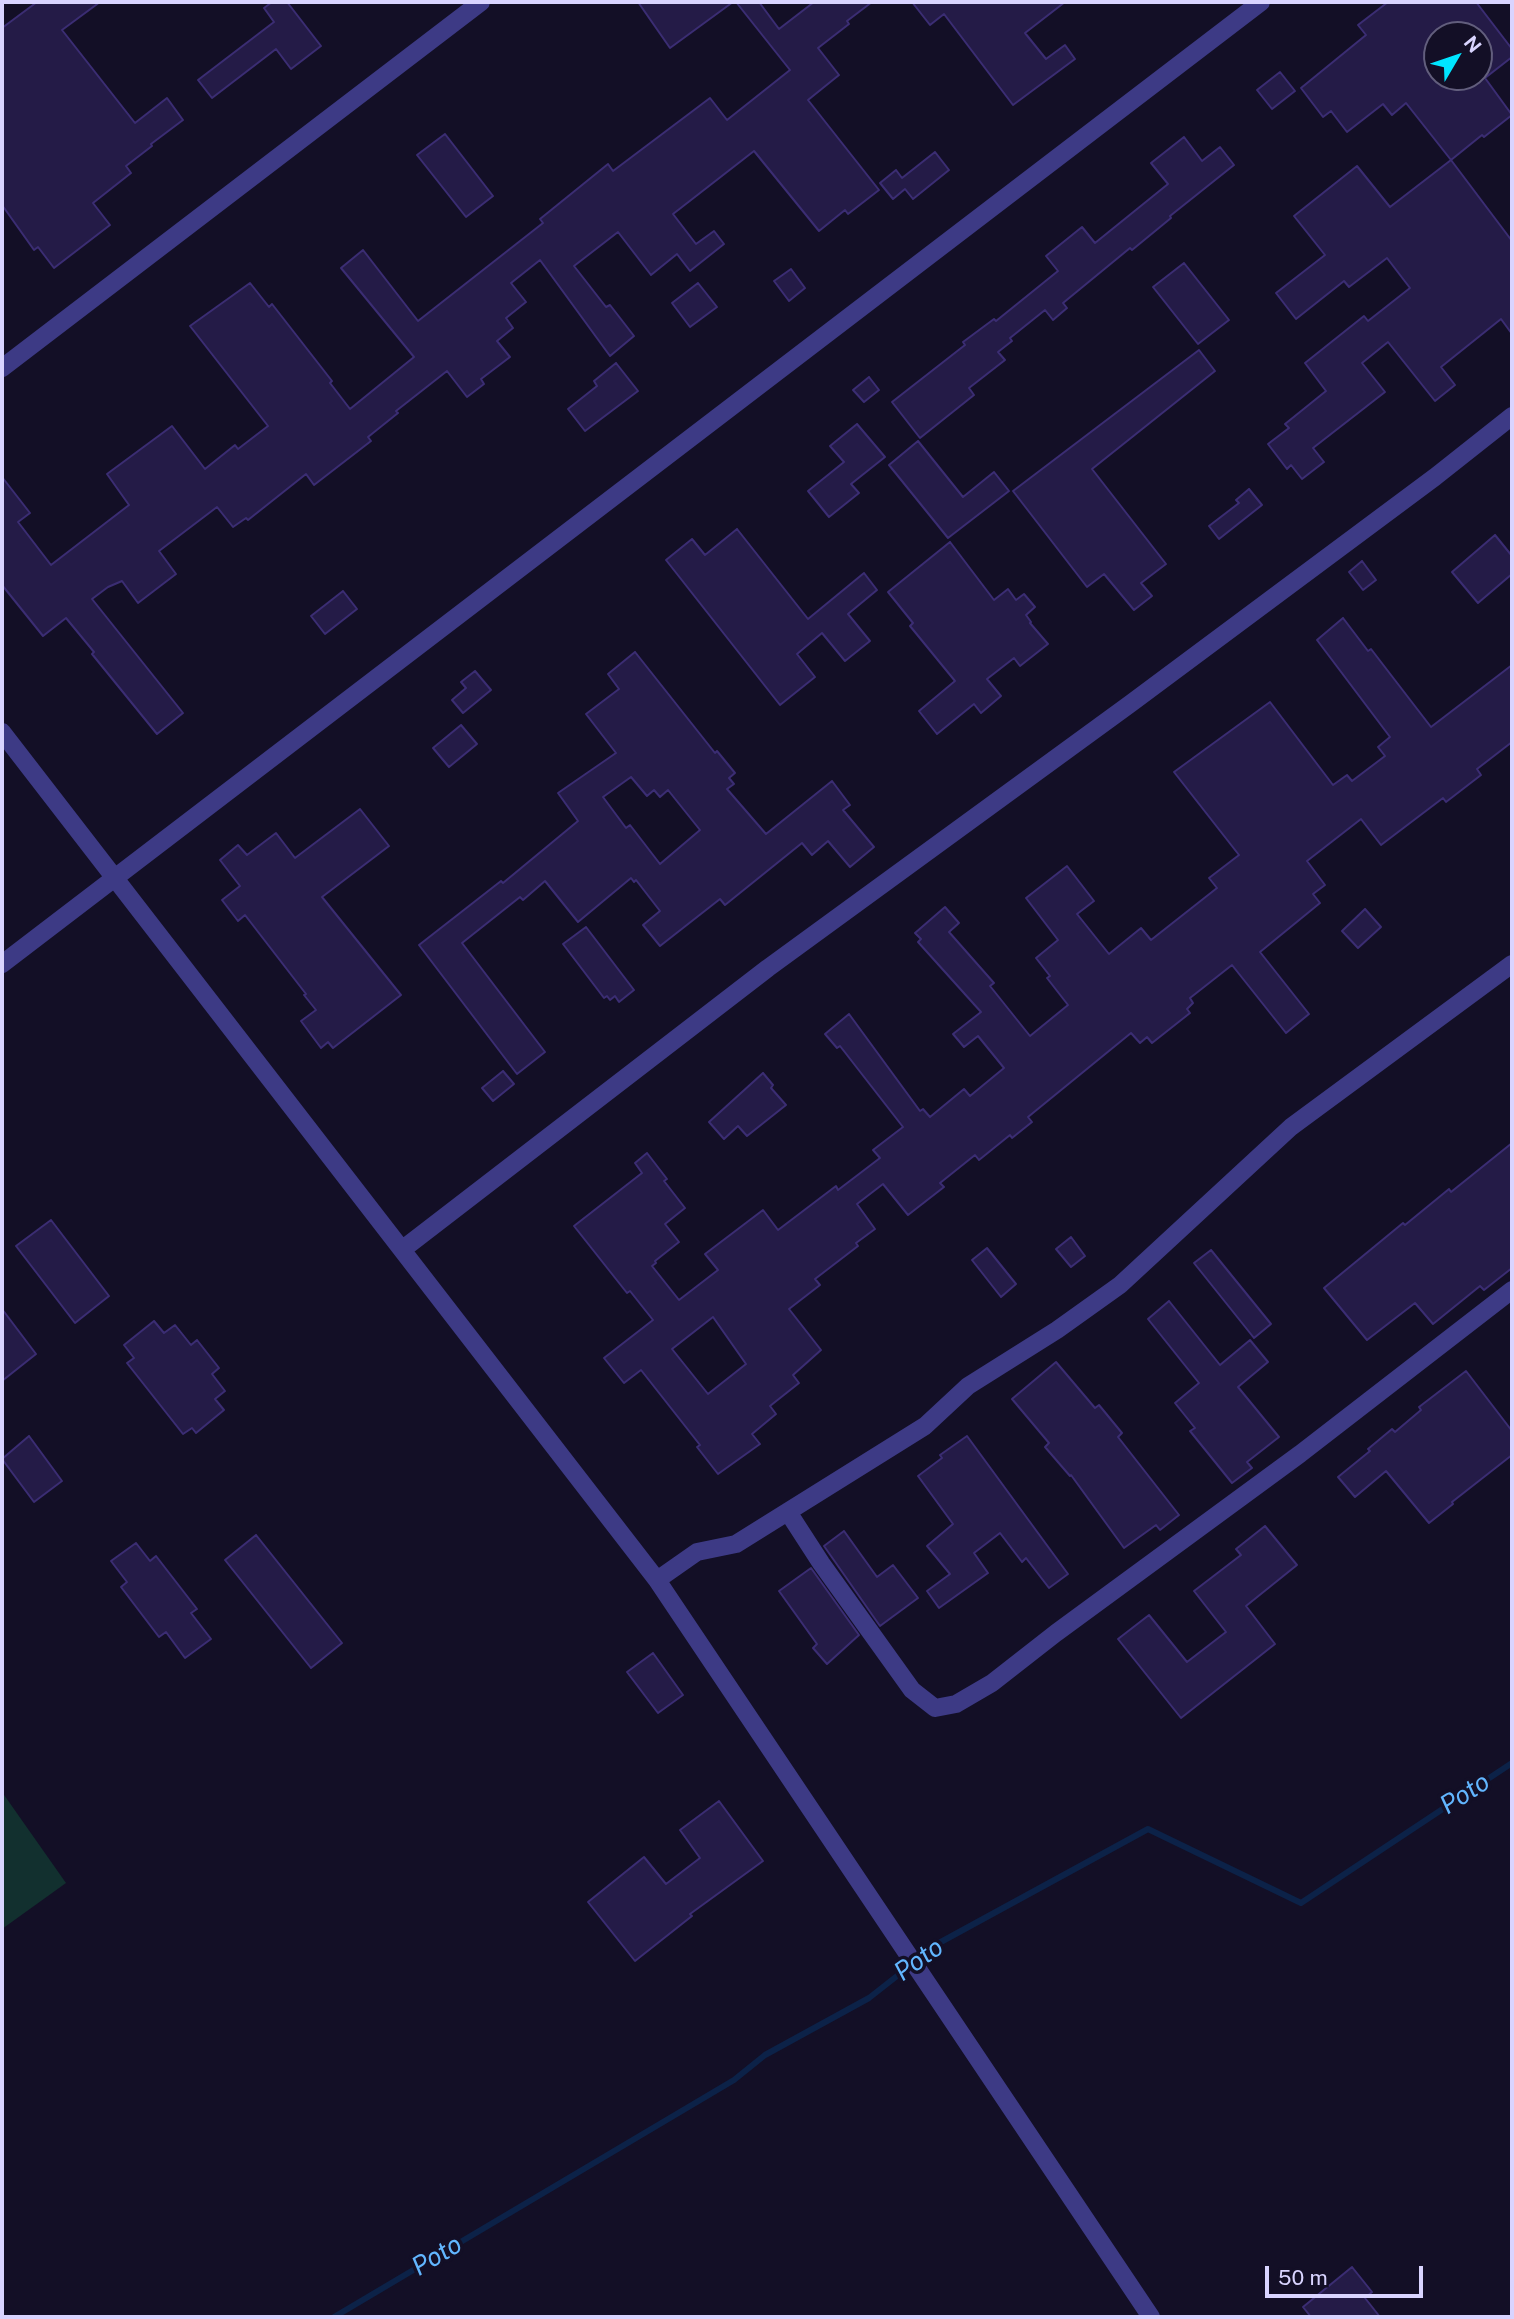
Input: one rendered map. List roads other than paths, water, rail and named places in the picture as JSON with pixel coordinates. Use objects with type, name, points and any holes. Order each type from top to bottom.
[{"type":"street","points":[[2,368],[481,2]]},
{"type":"street","points":[[2,964],[1261,2]]},
{"type":"street","points":[[403,1249],[768,968],[1141,696],[1435,477],[1512,416]]},
{"type":"street","points":[[2,732],[657,1580],[1151,2317]]},
{"type":"street","points":[[657,1580],[697,1552],[736,1544],[925,1426],[968,1386],[1057,1330],[1120,1285],[1291,1127],[1512,964]]},
{"type":"street","points":[[788,1512],[912,1690],[935,1708],[956,1704],[992,1683],[1300,1454],[1512,1290]]},
{"type":"waterway","name":"Poto","points":[[334,2317],[734,2080],[765,2055],[869,1998],[939,1943],[1148,1829],[1301,1903],[1512,1763]]}]
